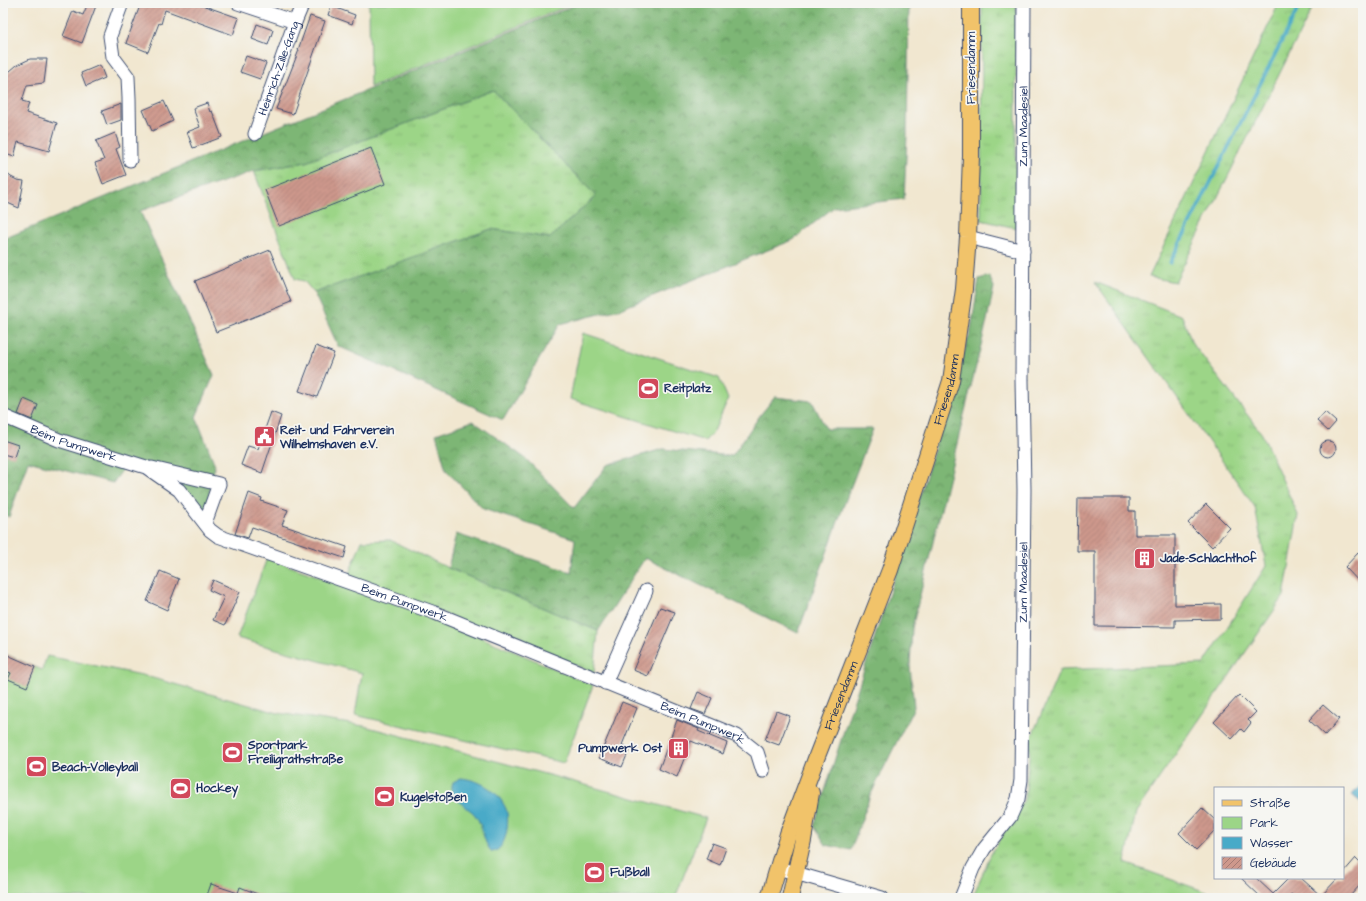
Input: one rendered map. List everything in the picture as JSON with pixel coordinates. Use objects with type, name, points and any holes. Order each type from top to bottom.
[{"type":"main road","name":"Friesendamm","points":[[769,898],[788,834],[890,570],[951,380],[964,289],[968,237],[971,148],[971,3]]},
{"type":"main road","name":"Friesendamm","points":[[790,898],[803,840],[817,756]]},
{"type":"street","points":[[122,3],[110,36],[113,57],[128,77],[130,160]]},
{"type":"street","points":[[238,3],[295,22]]},
{"type":"street","name":"Heinrich-Zille-Gang","points":[[255,134],[303,3]]},
{"type":"street","name":"Zum Maadesiel","points":[[960,898],[973,868],[984,849],[1010,817],[1018,799],[1022,780],[1024,490],[1022,380],[1024,3]]},
{"type":"street","points":[[968,237],[1023,251]]},
{"type":"street","name":"Beim Pumpwerk","points":[[3,416],[59,440],[146,467],[218,484],[205,523]]},
{"type":"street","name":"Beim Pumpwerk","points":[[146,467],[180,490],[205,523],[218,536],[435,613],[737,736],[757,752],[763,771]]},
{"type":"street","points":[[605,683],[646,591]]},
{"type":"street","points":[[778,868],[882,898]]},
{"type":"green space","points":[[369,3],[575,3],[370,87]]},
{"type":"green space","points":[[580,3],[909,3],[907,135],[904,199],[834,207],[793,240],[620,309],[560,324],[503,420],[338,346],[314,293],[491,229],[550,238],[596,196],[493,90],[306,162],[254,171],[140,211],[214,375],[196,417],[215,465],[205,516],[174,478],[125,466],[113,483],[28,461],[9,517],[3,514],[3,239]]},
{"type":"green space","points":[[982,3],[1016,3],[1016,228],[981,220]]},
{"type":"green space","points":[[1279,3],[1315,3],[1175,282],[1149,277]]},
{"type":"green space","points":[[493,90],[596,196],[550,238],[491,229],[314,293],[304,281],[295,279],[254,171],[306,162]]},
{"type":"green space","points":[[989,276],[994,287],[986,325],[912,628],[910,666],[914,707],[870,796],[851,850],[826,845],[814,826],[902,554],[971,330],[979,279]]},
{"type":"green space","points":[[1095,282],[1182,316],[1192,343],[1262,434],[1298,515],[1284,596],[1136,812],[1125,863],[1223,898],[972,898],[991,854],[1025,798],[1031,738],[1060,670],[1204,664],[1266,566],[1255,507]]},
{"type":"green space","name":"Reitplatz","points":[[583,333],[719,378],[728,399],[714,431],[705,441],[570,399]]},
{"type":"green space","points":[[775,397],[812,401],[826,429],[873,429],[798,633],[645,558],[598,631],[448,568],[456,534],[571,572],[575,539],[483,509],[446,470],[436,434],[473,421],[525,458],[574,508],[607,465],[663,449],[732,456],[761,414]]},
{"type":"green space","points":[[390,540],[448,568],[598,631],[594,673],[348,576],[362,541]]},
{"type":"green space","points":[[267,558],[433,617],[593,685],[564,763],[355,715],[362,673],[237,638]]},
{"type":"green space","name":"Sportpark Freiligrathstraße","points":[[3,653],[42,670],[47,656],[142,675],[278,713],[364,726],[706,818],[675,898],[3,898]]},
{"type":"water","points":[[461,778],[475,781],[488,787],[503,802],[508,820],[504,840],[497,850],[492,852],[486,844],[478,819],[471,811],[458,801],[453,793],[453,782]]},
{"type":"water","points":[[1363,782],[1363,804],[1352,795]]},
{"type":"building","points":[[88,3],[97,3],[82,43],[63,36],[73,11],[83,15]]},
{"type":"building","points":[[141,3],[196,3],[239,18],[233,35],[165,10],[161,24],[159,23],[148,52],[126,43]]},
{"type":"building","points":[[331,6],[355,15],[352,24],[328,15]]},
{"type":"building","points":[[310,16],[325,21],[293,114],[276,109],[299,50]]},
{"type":"building","points":[[257,24],[273,30],[268,45],[252,39]]},
{"type":"building","points":[[246,56],[266,63],[260,79],[240,72]]},
{"type":"building","points":[[30,59],[47,59],[44,83],[27,85],[22,101],[29,103],[26,113],[57,123],[49,151],[18,142],[14,157],[3,153],[3,102],[6,90],[3,88],[3,77],[17,65]]},
{"type":"building","points":[[100,65],[105,78],[86,86],[81,73]]},
{"type":"building","points":[[164,101],[173,121],[152,131],[143,110]]},
{"type":"building","points":[[207,103],[210,112],[212,111],[222,137],[193,148],[187,132],[200,127],[193,108]]},
{"type":"building","points":[[121,104],[121,120],[107,125],[102,111]]},
{"type":"building","points":[[115,133],[120,147],[116,149],[126,175],[103,184],[95,163],[104,160],[96,141]]},
{"type":"building","points":[[371,148],[385,184],[279,226],[265,190]]},
{"type":"building","points":[[3,170],[11,177],[24,181],[19,208],[3,201]]},
{"type":"building","points":[[270,250],[291,302],[216,332],[195,281]]},
{"type":"building","points":[[316,346],[334,353],[317,397],[299,391]]},
{"type":"building","points":[[24,399],[38,405],[32,420],[18,414]]},
{"type":"building","points":[[271,412],[281,416],[262,473],[241,465],[248,446],[258,449]]},
{"type":"building","points":[[1325,412],[1336,422],[1328,431],[1317,421]]},
{"type":"building","points":[[3,440],[18,445],[14,457],[3,454]]},
{"type":"building","points":[[1325,441],[1331,441],[1336,446],[1334,455],[1331,457],[1325,457],[1320,452],[1320,446]]},
{"type":"building","points":[[249,493],[262,498],[261,501],[288,510],[282,525],[347,547],[344,558],[252,527],[248,538],[235,534]]},
{"type":"building","name":"Jade-Schlachthof","points":[[1078,498],[1129,498],[1129,511],[1135,511],[1135,535],[1175,535],[1175,605],[1221,604],[1221,619],[1175,620],[1175,627],[1095,626],[1095,551],[1077,551]]},
{"type":"building","points":[[1206,504],[1230,528],[1212,547],[1188,523]]},
{"type":"building","points":[[1358,553],[1363,558],[1363,586],[1345,567]]},
{"type":"building","points":[[160,571],[179,579],[167,610],[147,601]]},
{"type":"building","points":[[213,580],[240,592],[225,625],[213,620],[224,597],[209,590]]},
{"type":"building","points":[[660,607],[675,612],[648,676],[633,670]]},
{"type":"building","points":[[3,653],[35,667],[27,687],[8,679],[11,673],[3,670]]},
{"type":"building","points":[[698,692],[712,698],[705,714],[691,709]]},
{"type":"building","points":[[1239,695],[1256,712],[1248,720],[1251,723],[1244,732],[1241,729],[1232,739],[1214,722]]},
{"type":"building","points":[[622,702],[637,708],[622,745],[630,748],[622,767],[599,758]]},
{"type":"building","points":[[1323,705],[1339,719],[1325,735],[1309,720]]},
{"type":"building","points":[[776,711],[790,716],[779,745],[765,740]]},
{"type":"building","name":"Pumpwerk Ost","points":[[677,720],[699,729],[698,731],[727,743],[723,754],[691,741],[677,777],[659,769]]},
{"type":"building","points":[[1202,808],[1214,819],[1214,831],[1196,850],[1179,833]]},
{"type":"building","points":[[712,843],[726,848],[720,865],[706,859]]},
{"type":"building","points":[[1356,858],[1363,865],[1363,882],[1348,898],[1296,898],[1291,894],[1287,898],[1262,898],[1242,879],[1257,879],[1273,894],[1288,879],[1302,879],[1321,896],[1337,879],[1344,879],[1344,872]]},
{"type":"building","points":[[211,884],[238,893],[240,887],[265,898],[206,898]]},
{"type":"waterway","points":[[1170,263],[1301,3]]},
{"type":"place","name":"Reitplatz","points":[[648,388]]},
{"type":"place","name":"Reit- und Fahrverein Wilhelmshaven e.V.","points":[[265,437]]},
{"type":"place","name":"Jade-Schlachthof","points":[[1144,558]]},
{"type":"place","name":"Pumpwerk Ost","points":[[678,748]]},
{"type":"place","name":"Sportpark Freiligrathstraße","points":[[232,752]]},
{"type":"place","name":"Beach-Volleyball","points":[[36,767]]},
{"type":"place","name":"Hockey","points":[[180,788]]},
{"type":"place","name":"Kugelstoßen","points":[[384,797]]},
{"type":"place","name":"Fußball","points":[[595,872]]}]
